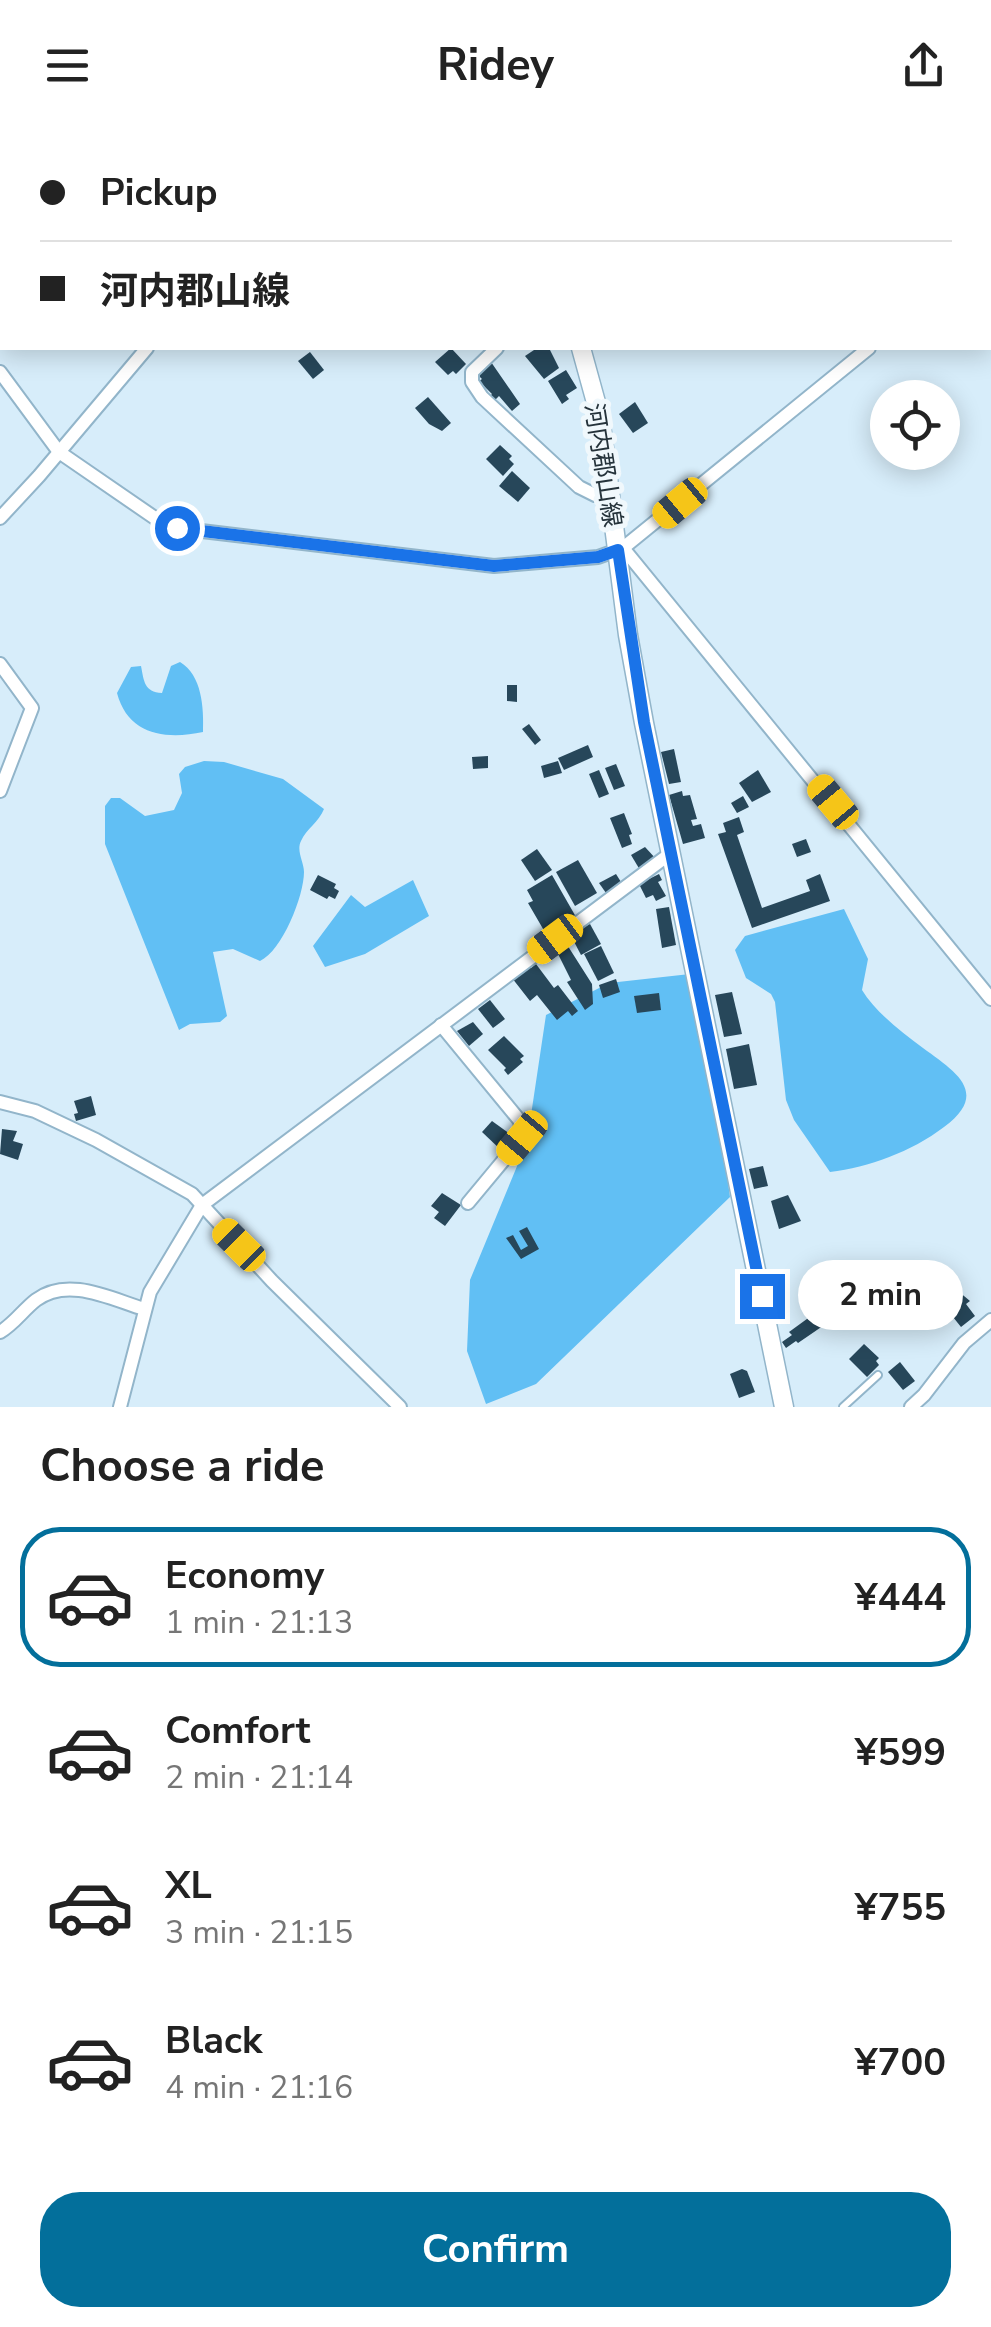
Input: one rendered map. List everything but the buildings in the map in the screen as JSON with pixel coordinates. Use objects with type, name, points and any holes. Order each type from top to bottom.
[{"type":"main road","name":"河内郡山線","points":[[582,350],[600,417],[632,652],[784,1407]]},
{"type":"street","points":[[0,518],[145,350]]},
{"type":"street","points":[[495,350],[472,372],[472,382],[482,397],[579,487],[595,495],[610,495]]},
{"type":"street","points":[[0,372],[58,452],[168,527],[494,566],[598,557],[620,549],[867,350]]},
{"type":"street","points":[[620,549],[868,843],[991,998]]},
{"type":"street","points":[[0,664],[32,708],[0,791]]},
{"type":"street","points":[[120,1407],[144,1309],[170,1254],[202,1204],[671,853]]},
{"type":"street","points":[[440,1025],[523,1130],[522,1138],[468,1203]]},
{"type":"street","points":[[0,1102],[35,1111],[178,1184],[400,1407]]},
{"type":"street","points":[[0,1332],[41,1296],[53,1291],[82,1290],[144,1309]]},
{"type":"street","points":[[911,1407],[964,1343],[991,1320]]},
{"type":"lane","points":[[844,1407],[878,1374]]},
{"type":"shaded area","points":[[180,662],[197,684],[203,732],[162,734],[139,726],[122,707],[117,693],[131,667],[141,666],[148,688],[162,693],[171,666]]},
{"type":"shaded area","points":[[204,761],[224,762],[283,779],[324,809],[301,841],[304,872],[300,895],[276,946],[260,961],[233,949],[213,952],[227,1016],[220,1022],[190,1024],[179,1030],[105,844],[105,806],[111,798],[120,798],[145,816],[174,810],[182,793],[179,774],[185,767]]},
{"type":"shaded area","points":[[413,880],[429,916],[365,954],[325,967],[313,946],[351,895],[365,907]]},
{"type":"shaded area","points":[[844,909],[868,959],[862,990],[890,1022],[947,1066],[966,1093],[958,1115],[918,1144],[875,1162],[830,1172],[794,1120],[786,1100],[775,1002],[771,994],[746,978],[735,950],[745,936]]},
{"type":"shaded area","points":[[699,973],[730,1197],[536,1384],[486,1404],[467,1351],[470,1280],[527,1142],[546,1015],[609,983]]},
{"type":"route","points":[[177,528],[494,566],[598,557],[618,550],[644,722],[762,1296]]}]
